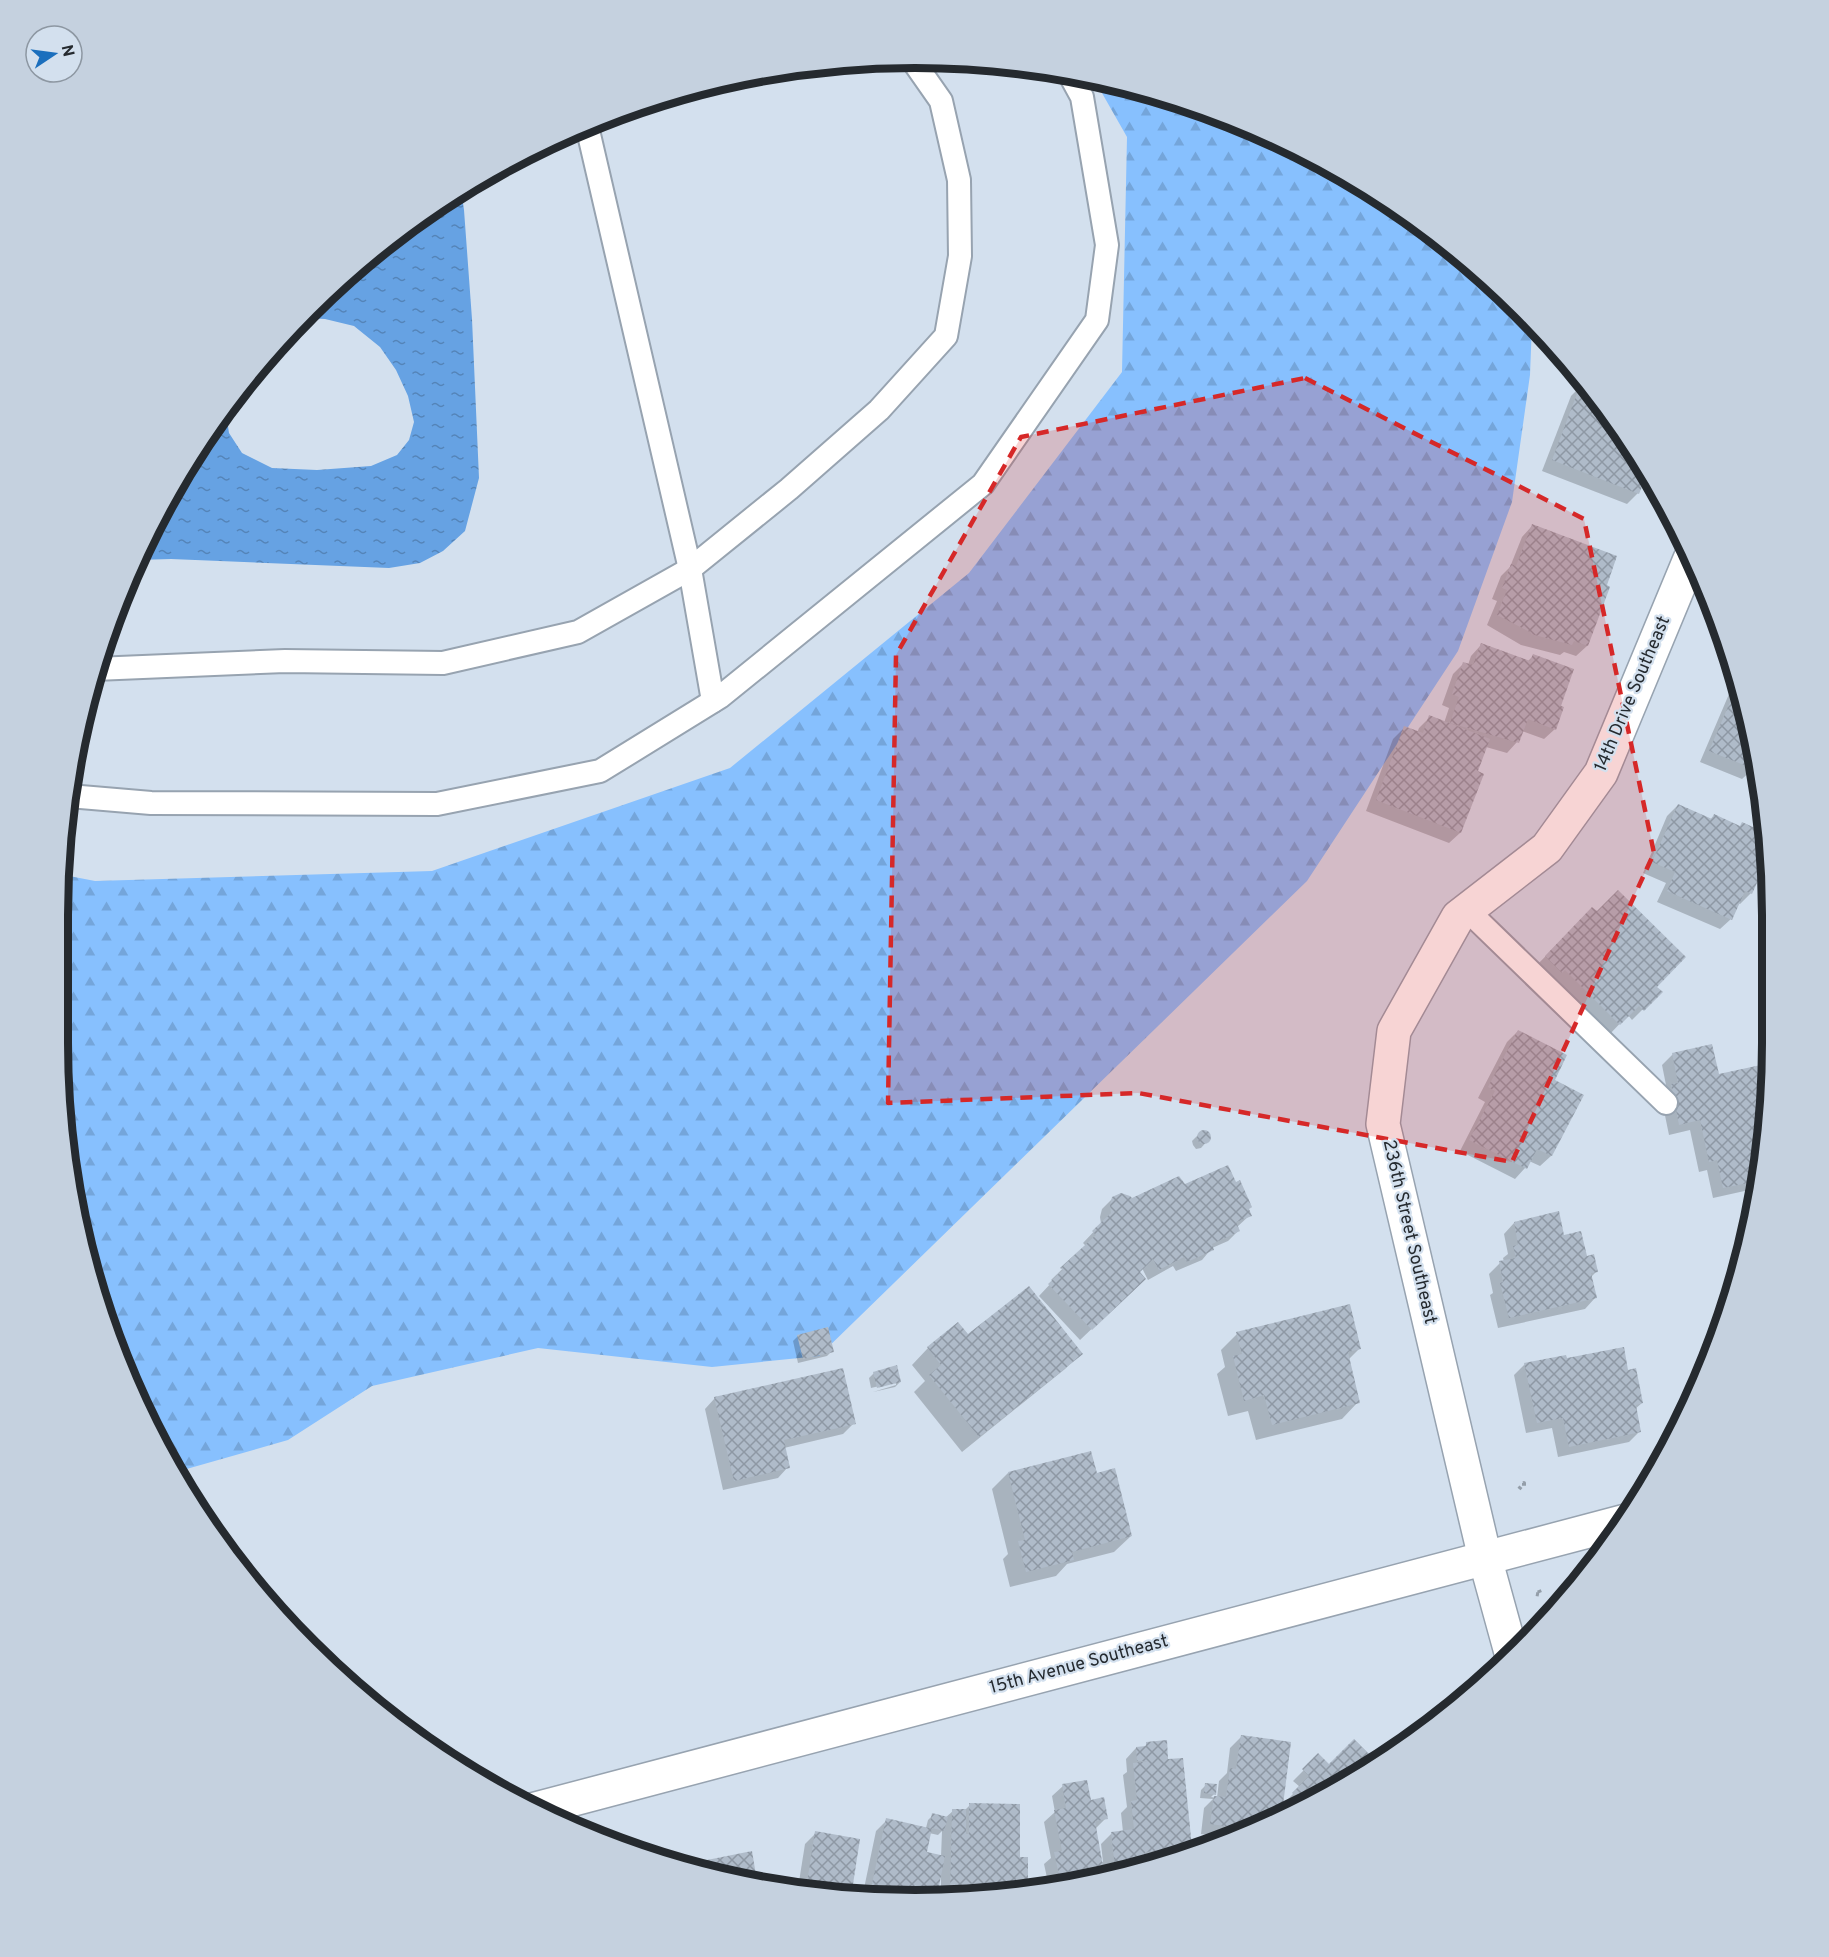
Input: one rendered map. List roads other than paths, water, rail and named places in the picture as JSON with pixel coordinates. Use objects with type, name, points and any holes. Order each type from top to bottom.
[{"type":"street","name":"14th Drive Southeast","points":[[1462,914],[1547,848],[1601,773],[1687,567]]},
{"type":"street","name":"236th Street Southeast","points":[[1462,914],[1394,1031],[1383,1124],[1485,1558],[1509,1645]]},
{"type":"street","name":"15th Avenue Southeast","points":[[548,1806],[1610,1525]]},
{"type":"lane","points":[[104,669],[285,661],[443,663],[578,632],[690,569],[789,489],[879,410],[946,336],[960,256],[959,180],[941,100],[918,68]]},
{"type":"lane","points":[[76,797],[151,803],[437,804],[600,771],[713,701],[983,484],[1097,320],[1107,245],[1082,97],[1074,83]]},
{"type":"lane","points":[[589,133],[690,569],[713,701]]},
{"type":"lane","points":[[1462,914],[1666,1103]]},
{"type":"water","points":[[462,199],[472,319],[479,478],[465,531],[443,551],[420,563],[389,568],[146,560],[181,491],[227,421],[229,433],[242,453],[272,468],[317,470],[371,466],[397,455],[409,440],[414,422],[408,396],[396,370],[380,347],[354,326],[314,318],[356,278],[399,243]]}]
